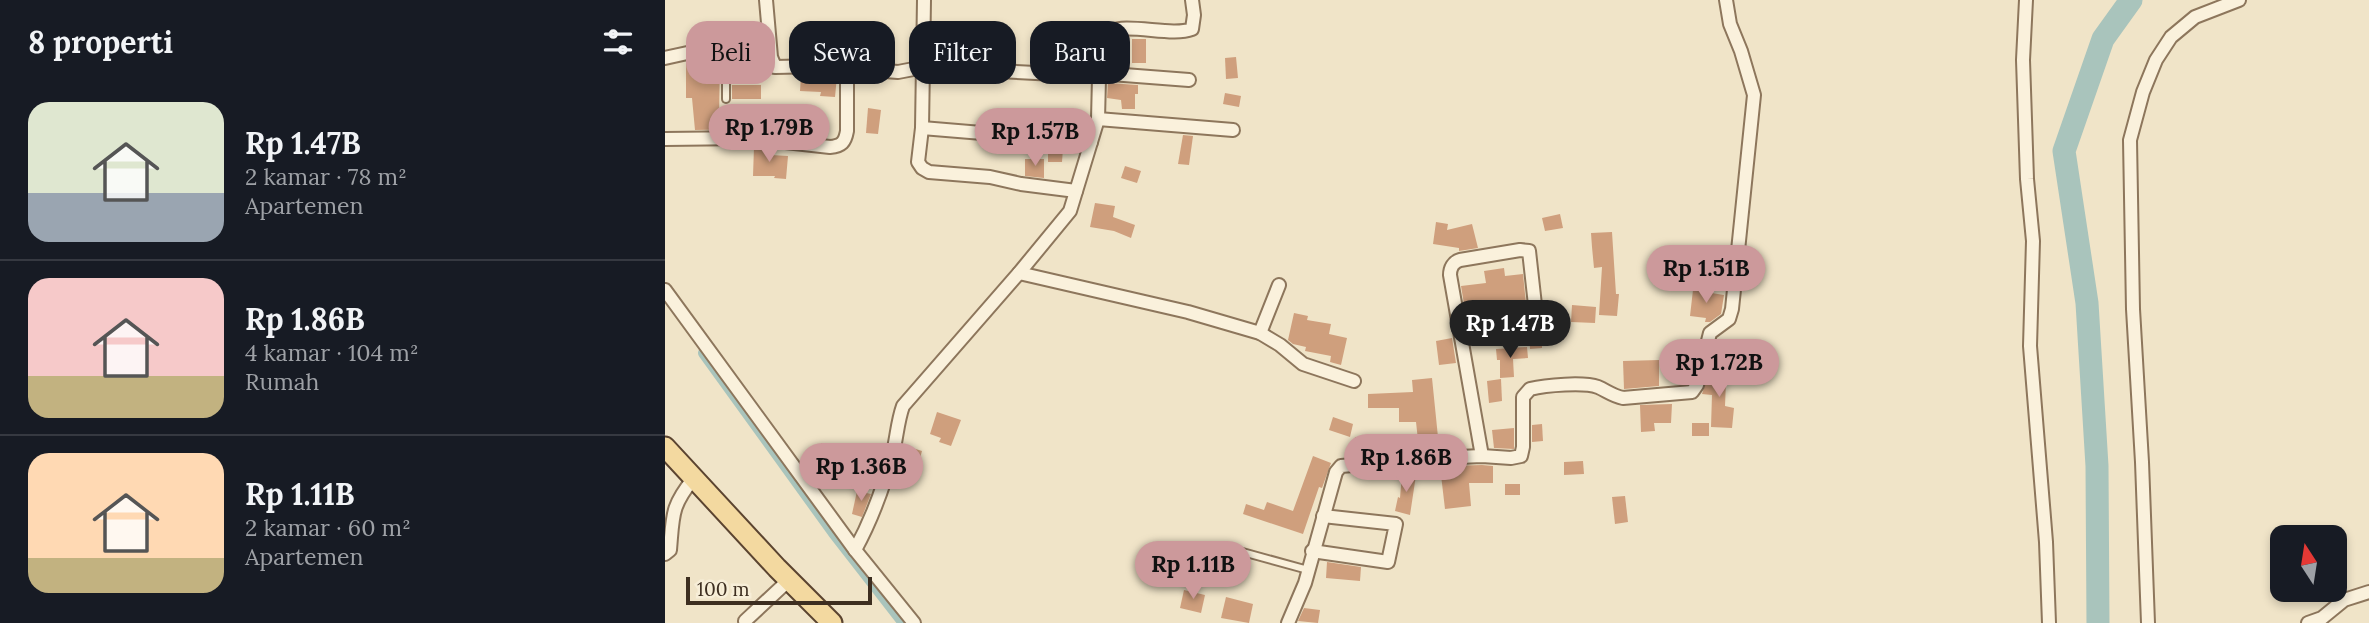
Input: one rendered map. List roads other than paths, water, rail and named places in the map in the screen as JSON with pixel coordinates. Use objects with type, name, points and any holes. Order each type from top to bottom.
[{"type":"main road","points":[[665,447],[832,623]]},
{"type":"street","points":[[766,0],[767,21]]},
{"type":"street","points":[[925,0],[925,21]]},
{"type":"street","points":[[1130,30],[1179,33],[1192,29],[1192,0]]},
{"type":"street","points":[[1288,623],[1305,583],[1336,472],[1341,466],[1482,456],[1511,458],[1522,454],[1523,397],[1530,389],[1590,385],[1612,396],[1623,398],[1673,395],[1692,391],[1697,386],[1710,333],[1728,319],[1732,309],[1754,95],[1730,24],[1726,0]]},
{"type":"street","points":[[2026,0],[2023,60],[2027,179],[2033,241],[2030,346],[2046,542],[2049,623]]},
{"type":"street","points":[[2148,623],[2133,309],[2130,140],[2143,92],[2156,60],[2171,37],[2195,17],[2239,0]]},
{"type":"street","points":[[665,58],[686,53]]},
{"type":"street","points":[[1130,75],[1189,80]]},
{"type":"street","points":[[665,139],[748,138],[830,147],[841,145],[847,131],[847,84]]},
{"type":"street","points":[[923,84],[918,162],[922,168],[929,172],[990,177],[1076,191]]},
{"type":"street","points":[[855,550],[868,526],[894,447],[903,406],[1070,211],[1098,119],[1098,84]]},
{"type":"street","points":[[1098,119],[1233,130]]},
{"type":"street","points":[[922,128],[1091,142]]},
{"type":"street","points":[[1459,326],[1533,314],[1535,305],[1529,251],[1520,250],[1460,260],[1454,263],[1450,275],[1459,326],[1482,456]]},
{"type":"street","points":[[1019,273],[1188,312],[1261,333],[1303,364],[1354,381]]},
{"type":"street","points":[[1261,333],[1279,285]]},
{"type":"street","points":[[665,290],[855,550],[914,623]]},
{"type":"street","points":[[805,479],[814,460]]},
{"type":"street","points":[[665,554],[670,550],[673,511],[678,498],[694,478]]},
{"type":"street","points":[[1313,551],[1388,562],[1396,524],[1323,516]]},
{"type":"street","points":[[745,621],[789,580]]},
{"type":"street","points":[[2308,623],[2322,618],[2344,600],[2369,592]]},
{"type":"lane","points":[[726,84],[726,99]]},
{"type":"lane","points":[[1228,548],[1308,570]]},
{"type":"waterway","points":[[2098,623],[2097,466],[2087,303],[2064,151],[2103,39],[2131,0]]},
{"type":"waterway","points":[[704,353],[834,533],[904,623]]}]
